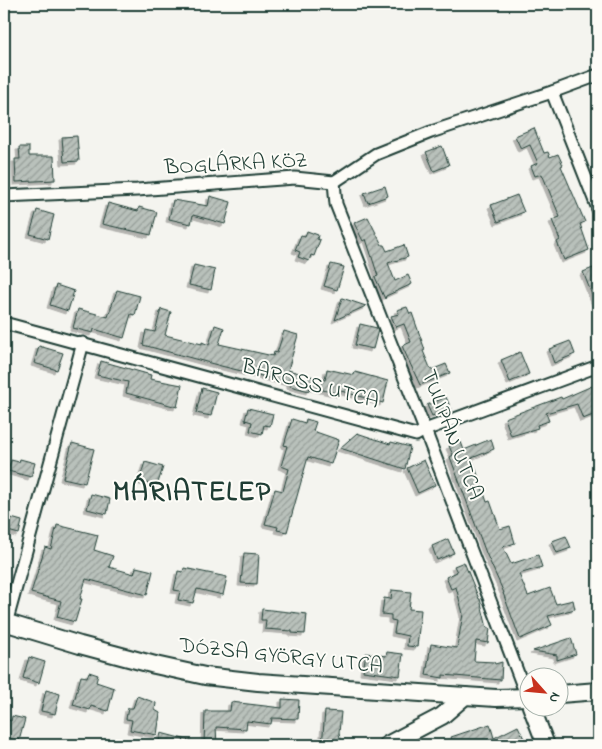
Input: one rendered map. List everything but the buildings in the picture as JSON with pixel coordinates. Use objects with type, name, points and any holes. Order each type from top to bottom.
[{"type":"main road","name":"DÓZSA GYÖRGY UTCA","points":[[4,625],[154,665],[204,676],[258,682],[520,700]]},
{"type":"main road","points":[[570,693],[598,691]]},
{"type":"main road","points":[[386,745],[442,716],[465,696]]},
{"type":"main road","name":"TULIPÁN UTCA","points":[[535,716],[546,745]]},
{"type":"street","name":"BOGLÁRKA KÖZ","points":[[4,196],[137,190],[295,178],[334,182],[376,154],[431,132],[552,92],[598,74]]},
{"type":"street","points":[[552,92],[598,210]]},
{"type":"street","name":"TULIPÁN UTCA","points":[[334,182],[336,204],[520,678]]},
{"type":"street","name":"BAROSS UTCA","points":[[4,323],[416,435],[598,366]]},
{"type":"street","points":[[4,625],[83,343]]},
{"type":"district","name":"MÁRIATELEP","points":[[192,493]]}]
